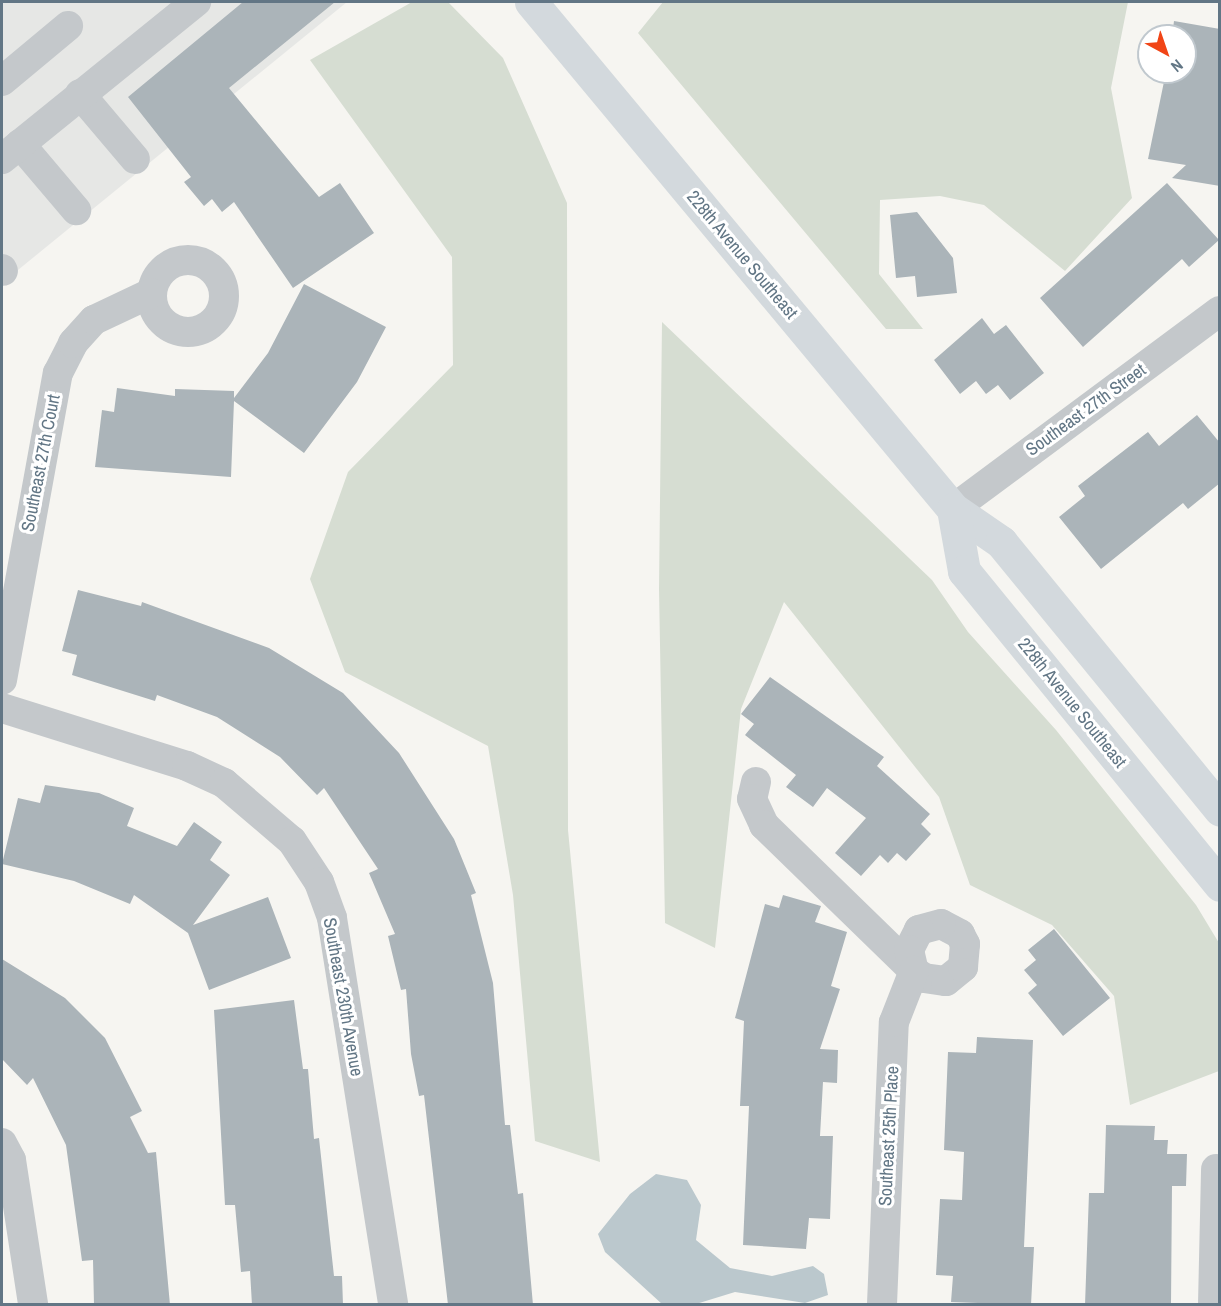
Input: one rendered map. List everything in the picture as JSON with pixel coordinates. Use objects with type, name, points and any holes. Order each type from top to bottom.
[{"type":"main road","name":"228th Avenue Southeast","points":[[531,2],[953,509],[1001,542],[1220,810]]},
{"type":"main road","name":"228th Avenue Southeast","points":[[953,509],[964,570],[1220,885]]},
{"type":"main road","points":[[1153,802],[1192,775]]},
{"type":"street","points":[[76,210],[11,152],[196,2]]},
{"type":"street","points":[[2,81],[68,26]]},
{"type":"street","points":[[80,94],[135,159]]},
{"type":"street","name":"Southeast 27th Court","points":[[2,681],[58,373],[73,343],[94,320],[151,293]]},
{"type":"street","name":"Southeast 27th Street","points":[[953,509],[1220,311]]},
{"type":"street","name":"Southeast 230th Avenue","points":[[2,708],[149,750],[224,783],[292,841],[319,882],[332,918],[393,1305]]},
{"type":"street","name":"Southeast 25th Place","points":[[756,782],[754,806],[764,825],[915,971],[894,1022],[882,1305]]},
{"type":"street","points":[[2,1143],[11,1160],[33,1305]]},
{"type":"street","points":[[1213,1305],[1216,1169]]},
{"type":"shaded area","points":[[2,2],[347,2],[2,283]]},
{"type":"shaded area","points":[[412,2],[448,2],[503,58],[567,203],[568,830],[600,1162],[535,1141],[513,895],[488,746],[345,672],[310,579],[348,472],[453,365],[452,257],[310,60]]},
{"type":"shaded area","points":[[663,2],[1128,2],[1111,88],[1132,198],[1065,271],[984,205],[940,196],[880,200],[879,274],[923,329],[886,329],[638,33]]},
{"type":"shaded area","points":[[662,322],[932,580],[968,632],[1056,730],[1196,905],[1219,943],[1219,1071],[1130,1105],[1114,996],[1052,925],[970,885],[939,797],[784,602],[741,709],[715,948],[665,923],[659,589]]},
{"type":"shaded area","points":[[656,1174],[687,1180],[701,1205],[696,1240],[730,1268],[772,1276],[813,1266],[824,1274],[828,1295],[805,1303],[735,1292],[696,1304],[662,1304],[605,1252],[598,1234],[630,1194]]},
{"type":"building","points":[[243,2],[335,2],[229,88],[319,197],[340,183],[374,233],[293,288],[234,202],[222,212],[212,199],[204,206],[184,182],[191,177],[128,97]]},
{"type":"building","points":[[1174,21],[1191,24],[1174,24]]},
{"type":"building","points":[[1197,25],[1220,29],[1220,186],[1172,178],[1186,165],[1148,159],[1164,84],[1197,84]]},
{"type":"building","points":[[1167,183],[1219,240],[1189,267],[1182,259],[1083,347],[1040,298]]},
{"type":"building","points":[[917,212],[953,258],[957,293],[917,297],[915,276],[896,278],[890,215]]},
{"type":"building","points":[[304,284],[386,327],[357,382],[304,453],[234,401],[231,477],[95,467],[102,410],[114,412],[117,388],[175,396],[175,389],[234,391],[234,398],[268,353]]},
{"type":"building","points":[[982,318],[994,334],[1006,325],[1044,373],[1010,400],[998,385],[986,394],[976,381],[960,394],[934,360]]},
{"type":"building","points":[[1197,415],[1220,443],[1220,483],[1188,509],[1183,503],[1101,569],[1059,517],[1085,496],[1078,486],[1148,432],[1159,446]]},
{"type":"building","points":[[78,590],[141,606],[142,602],[269,648],[343,693],[399,753],[454,839],[476,893],[471,895],[493,983],[505,1125],[510,1125],[518,1194],[523,1193],[533,1305],[448,1305],[424,1095],[419,1096],[411,1054],[406,989],[401,990],[388,936],[395,934],[369,873],[378,869],[324,788],[317,795],[280,757],[217,717],[157,695],[155,701],[72,675],[77,655],[62,651]]},
{"type":"building","points":[[770,677],[884,757],[877,766],[930,814],[921,824],[931,834],[906,861],[897,853],[888,863],[880,855],[861,876],[835,853],[866,818],[827,788],[813,807],[786,787],[796,775],[745,735],[754,724],[741,714]]},
{"type":"building","points":[[45,785],[99,793],[134,808],[127,826],[177,846],[194,822],[222,842],[210,860],[230,875],[193,925],[268,897],[291,958],[209,990],[188,933],[134,895],[130,904],[74,881],[2,864],[18,798],[40,803]]},
{"type":"building","points":[[783,895],[821,906],[815,922],[847,932],[831,986],[840,989],[820,1049],[838,1050],[837,1083],[823,1082],[820,1136],[833,1136],[830,1219],[809,1218],[806,1249],[743,1245],[749,1106],[740,1106],[744,1021],[735,1018],[765,904],[779,908]]},
{"type":"building","points":[[1054,929],[1110,998],[1063,1036],[1028,993],[1037,985],[1024,970],[1036,960],[1028,950]]},
{"type":"building","points":[[2,959],[65,998],[105,1038],[142,1111],[130,1117],[148,1153],[156,1152],[170,1305],[94,1305],[93,1260],[82,1261],[66,1145],[33,1078],[27,1085],[2,1059]]},
{"type":"building","points":[[294,1000],[303,1069],[308,1069],[314,1139],[319,1138],[334,1276],[342,1276],[343,1305],[252,1305],[250,1271],[241,1272],[235,1205],[225,1205],[214,1010]]},
{"type":"building","points":[[977,1037],[1033,1040],[1024,1247],[1034,1247],[1031,1305],[951,1302],[953,1276],[936,1275],[940,1199],[962,1200],[964,1152],[944,1150],[948,1052],[976,1053]]},
{"type":"building","points":[[1106,1125],[1155,1126],[1154,1140],[1168,1140],[1167,1154],[1187,1154],[1186,1186],[1172,1186],[1171,1305],[1085,1305],[1089,1193],[1104,1193]]}]
